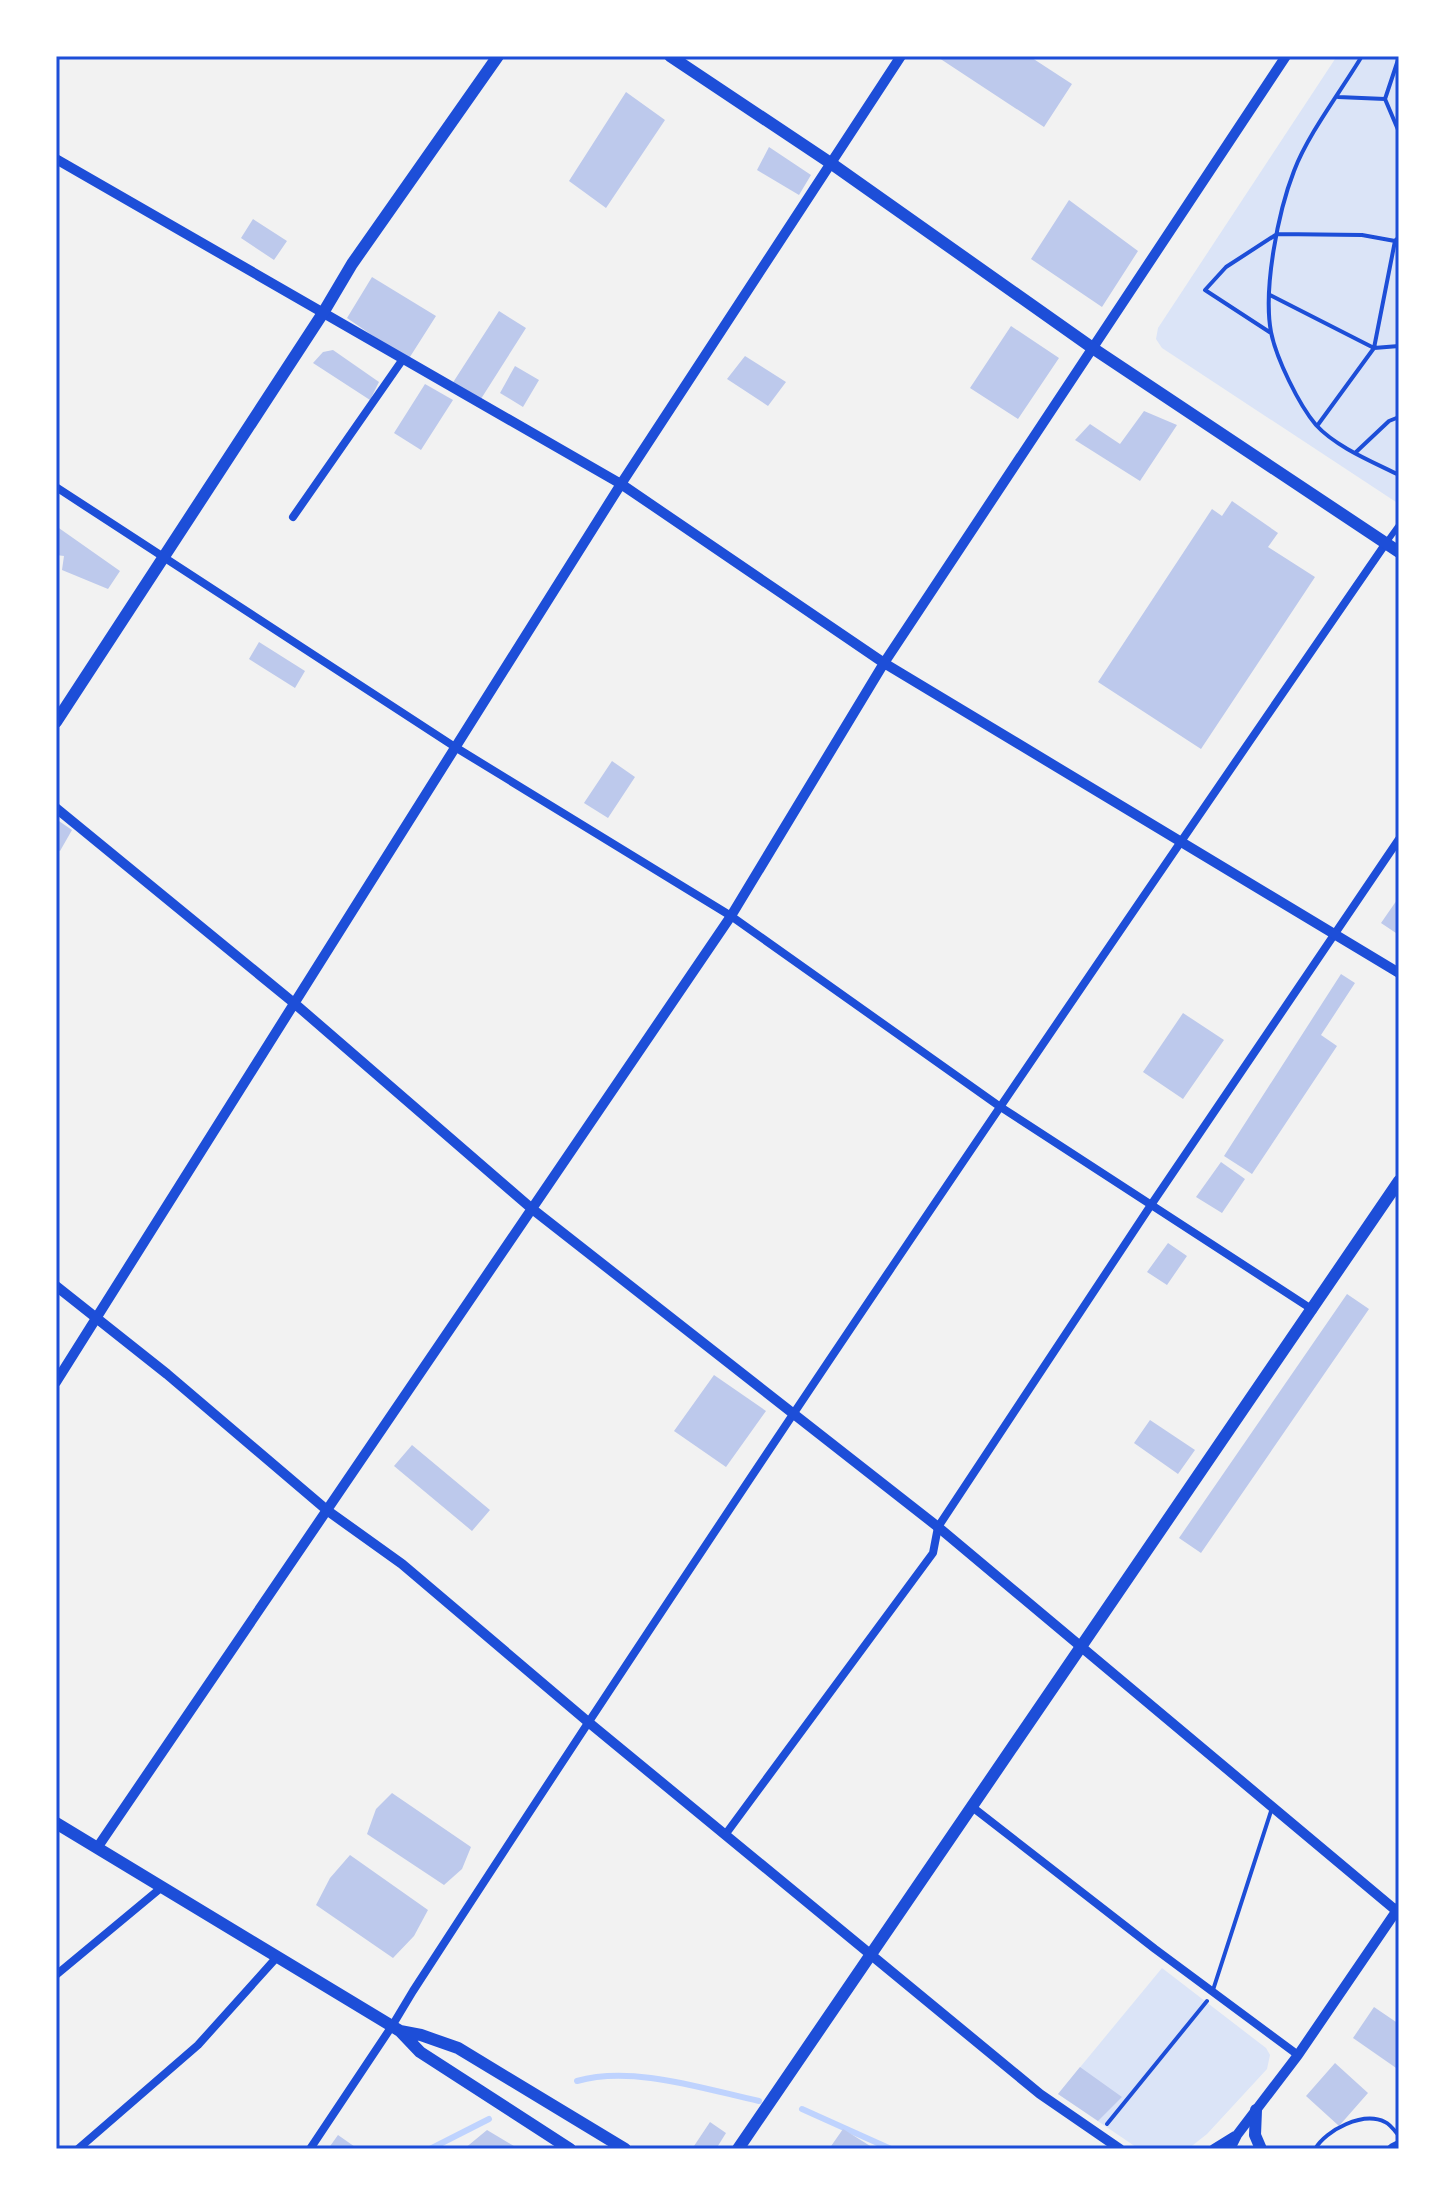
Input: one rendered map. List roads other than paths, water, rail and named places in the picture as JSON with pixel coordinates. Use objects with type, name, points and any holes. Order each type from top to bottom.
[{"type":"main road","points":[[56,722],[352,264],[498,56]]},
{"type":"main road","points":[[670,56],[832,164],[1094,349],[1399,552]]},
{"type":"main road","points":[[738,2149],[1399,1181]]},
{"type":"main road","points":[[56,1823],[396,2029],[420,2052],[570,2149]]},
{"type":"main road","points":[[396,2029],[458,2048],[625,2149]]},
{"type":"main road","points":[[1256,2110],[1255,2135],[1261,2149]]},
{"type":"main road","points":[[1393,2149],[1399,2146]]},
{"type":"street","points":[[56,1382],[621,484],[901,56]]},
{"type":"street","points":[[97,1848],[731,916],[884,663],[1286,56]]},
{"type":"street","points":[[56,159],[621,484],[884,663],[1399,973]]},
{"type":"street","points":[[293,517],[403,359]]},
{"type":"street","points":[[56,487],[455,747],[731,916],[999,1106],[1313,1310]]},
{"type":"street","points":[[310,2149],[396,2029],[413,1991],[587,1721],[999,1106],[1399,525]]},
{"type":"street","points":[[56,808],[294,1003],[531,1208],[938,1527],[1398,1910],[1230,2149]]},
{"type":"street","points":[[725,1835],[933,1553],[938,1527],[1399,839]]},
{"type":"street","points":[[56,1286],[179,1383],[328,1511],[402,1564],[587,1721],[1040,2094],[1120,2149]]},
{"type":"street","points":[[971,1806],[1298,2055]]},
{"type":"street","points":[[56,1975],[162,1887]]},
{"type":"street","points":[[78,2149],[198,2045],[277,1957]]},
{"type":"street","points":[[1214,2149],[1237,2135]]},
{"type":"lane","points":[[1212,1992],[1273,1806]]},
{"type":"lane","points":[[1315,2149],[1320,2139],[1352,2122],[1372,2118],[1387,2122],[1399,2136]]},
{"type":"waterway","points":[[577,2081],[598,2077],[644,2077],[759,2101]]},
{"type":"waterway","points":[[802,2109],[891,2149]]},
{"type":"waterway","points":[[430,2149],[489,2119]]}]
